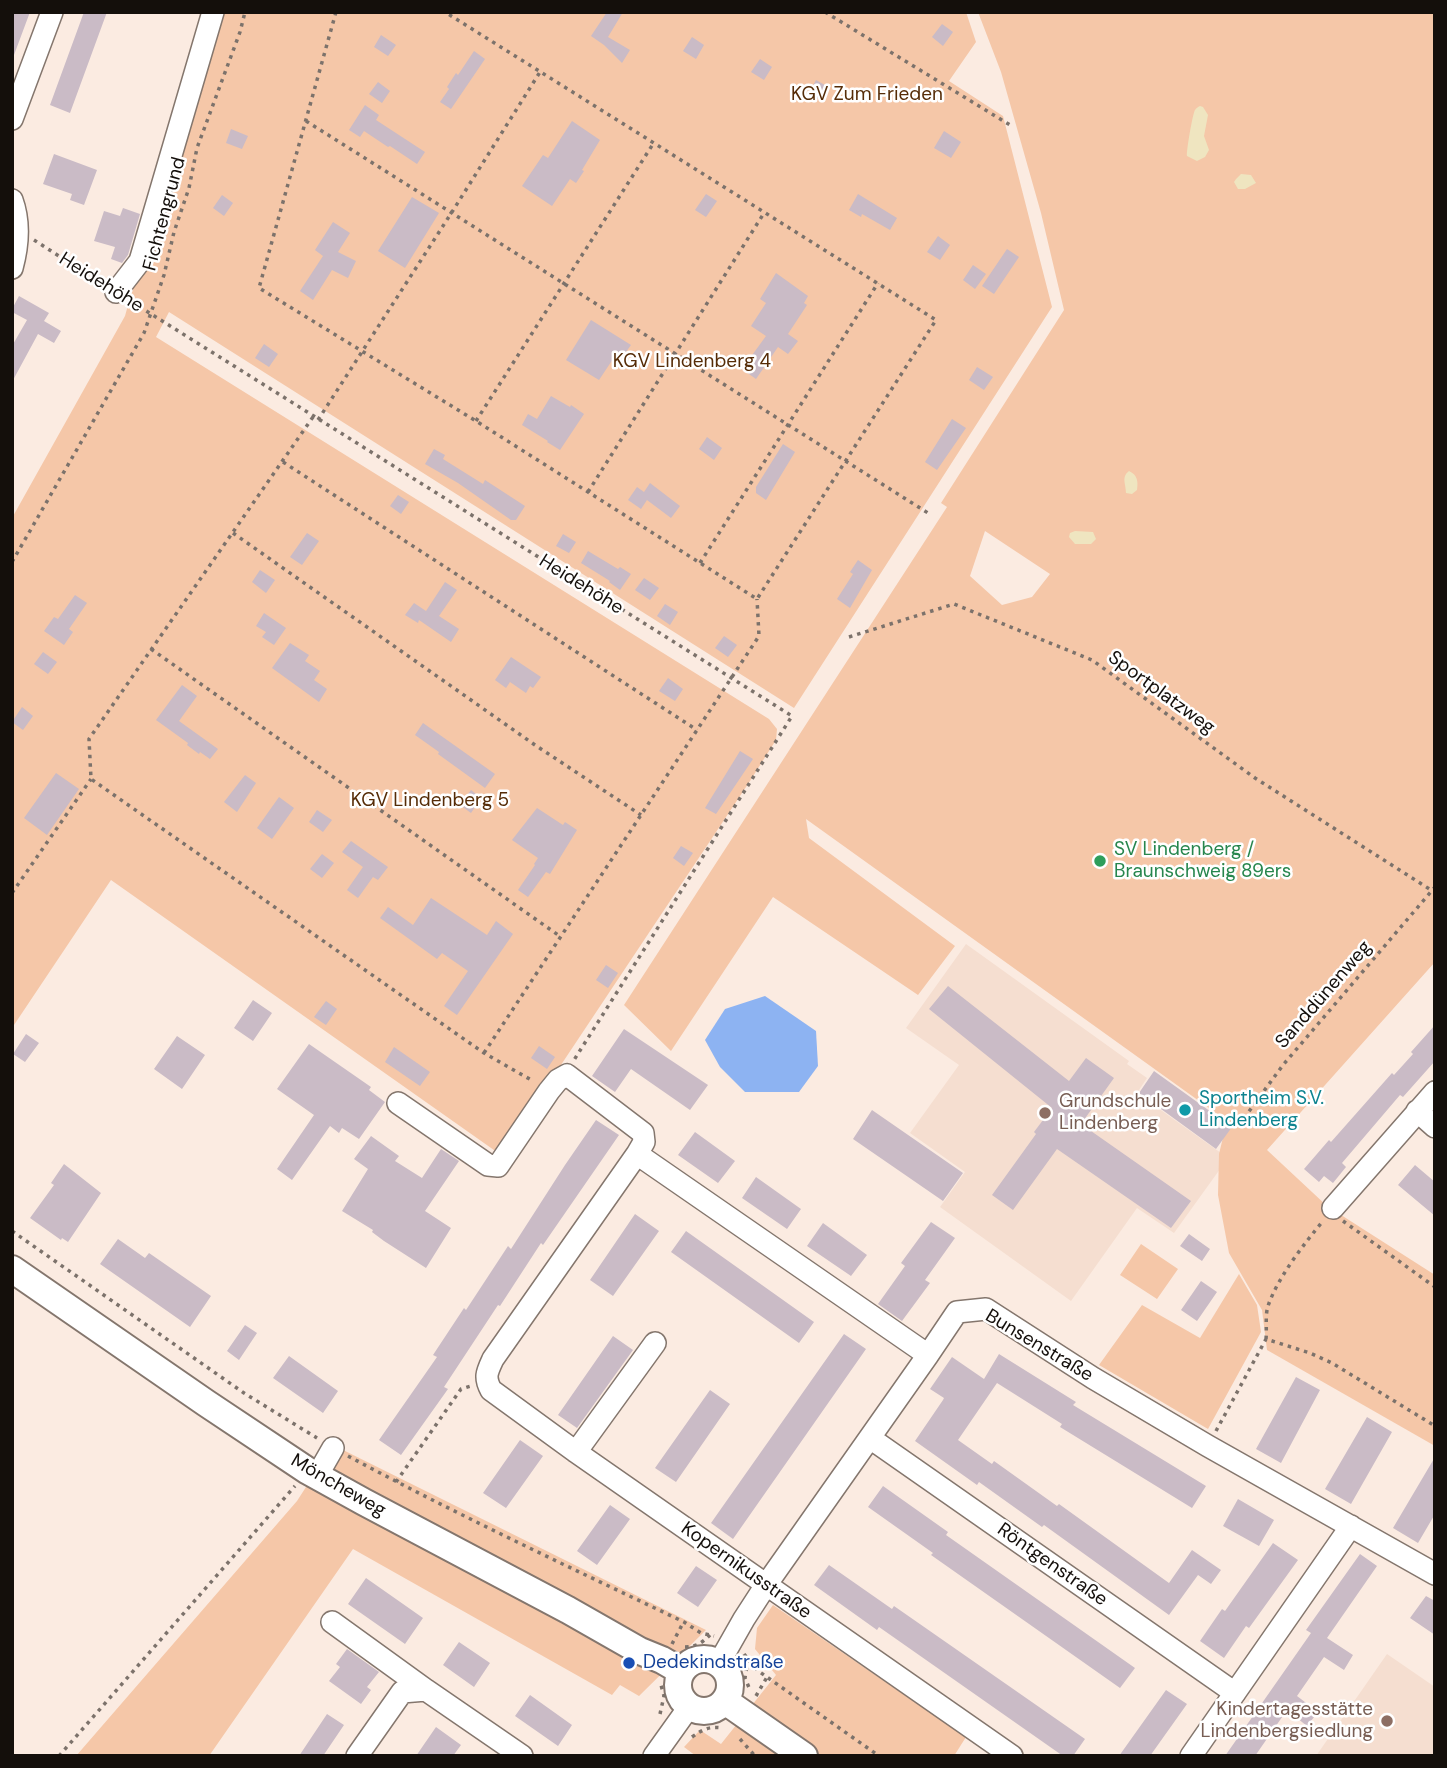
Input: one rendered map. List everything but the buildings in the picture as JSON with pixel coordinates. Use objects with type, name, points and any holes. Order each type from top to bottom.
[{"type":"main road","name":"Möncheweg","points":[[12,1269],[205,1403],[313,1474],[681,1671]]},
{"type":"main road","points":[[725,1654],[730,1691],[725,1701],[709,1711],[689,1707],[678,1691],[681,1671],[687,1665],[725,1654]]},
{"type":"main road","points":[[725,1701],[804,1756]]},
{"type":"street","points":[[12,119],[52,12]]},
{"type":"street","points":[[116,292],[140,261],[213,12]]},
{"type":"street","points":[[12,200],[15,208],[16,249],[12,268]]},
{"type":"street","points":[[398,1103],[488,1165],[498,1166],[549,1091],[558,1080],[567,1075],[643,1133],[644,1142],[637,1154],[493,1359],[486,1381]]},
{"type":"street","points":[[1333,1208],[1435,1092]]},
{"type":"street","points":[[1417,1111],[1435,1127]]},
{"type":"street","points":[[637,1154],[928,1355],[766,1585],[725,1654]]},
{"type":"street","name":"Bunsenstraße","points":[[928,1355],[957,1312],[986,1310],[1208,1446],[1435,1574]]},
{"type":"street","points":[[576,1452],[655,1343]]},
{"type":"street","name":"Kopernikusstraße","points":[[486,1381],[498,1397],[1012,1756]]},
{"type":"street","name":"Röntgenstraße","points":[[870,1438],[1234,1693]]},
{"type":"street","points":[[313,1474],[333,1448]]},
{"type":"street","points":[[1191,1756],[1351,1526]]},
{"type":"street","points":[[332,1622],[522,1756]]},
{"type":"street","points":[[357,1756],[402,1692],[426,1690]]},
{"type":"street","points":[[654,1756],[689,1707]]},
{"type":"path","name":"Fichtengrund","points":[[12,562],[144,333],[189,188],[197,148],[240,33],[245,12]]},
{"type":"path","points":[[336,12],[259,288],[476,421],[757,599]]},
{"type":"path","points":[[445,12],[936,320],[757,599],[759,636],[484,1053]]},
{"type":"path","points":[[825,12],[1010,125]]},
{"type":"path","points":[[318,420],[540,72]]},
{"type":"path","points":[[306,121],[928,513]]},
{"type":"path","points":[[476,421],[653,144]]},
{"type":"path","points":[[588,492],[764,213]]},
{"type":"path","name":"Heidehöhe","points":[[15,229],[792,716],[569,1067],[567,1075]]},
{"type":"path","points":[[700,563],[878,283]]},
{"type":"path","points":[[12,892],[91,779],[89,738],[313,417]]},
{"type":"path","points":[[283,461],[697,730]]},
{"type":"path","points":[[233,533],[535,745],[641,815]]},
{"type":"path","name":"Sportplatzweg","points":[[849,637],[954,604],[1092,660],[1255,778],[1433,889]]},
{"type":"path","points":[[151,649],[561,937]]},
{"type":"path","points":[[91,779],[484,1053],[549,1091]]},
{"type":"path","name":"Sanddünenweg","points":[[1239,1125],[1283,1065],[1433,889]]},
{"type":"path","points":[[1208,1446],[1266,1339],[1267,1308],[1277,1288],[1304,1244],[1333,1208],[1343,1221],[1435,1287]]},
{"type":"path","points":[[12,1231],[244,1392],[333,1448],[425,1497],[684,1622],[701,1633],[717,1636],[725,1654],[743,1653],[757,1670],[879,1756]]},
{"type":"path","points":[[1266,1339],[1332,1363],[1435,1426]]},
{"type":"path","points":[[396,1482],[461,1389],[486,1381]]},
{"type":"path","points":[[59,1756],[235,1553],[313,1474]]},
{"type":"path","points":[[673,1642],[683,1647],[692,1647],[702,1643],[710,1635]]},
{"type":"path","points":[[748,1659],[745,1678],[755,1697]]},
{"type":"path","points":[[739,1738],[755,1756]]},
{"type":"shaded area","name":"Grundschule Lindenberg","points":[[966,944],[1129,1061],[1127,1064],[1147,1078],[1137,1093],[1228,1158],[1174,1233],[1137,1208],[1071,1301],[940,1207],[965,1172],[910,1133],[959,1065],[906,1028]]},
{"type":"shaded area","name":"Kindertagesstätte Lindenbergsiedlung","points":[[1387,1654],[1435,1687],[1435,1756],[1316,1756]]},
{"type":"green space","points":[[209,12],[966,12],[976,42],[949,81],[1003,116],[1052,307],[794,708],[169,312],[156,337],[769,719],[777,729],[776,740],[750,781],[501,1155],[111,880],[12,1028],[12,518],[125,316]]},
{"type":"green space","points":[[978,12],[1435,12],[1435,962],[1267,1150],[1327,1206],[1435,1275],[1435,1446],[1267,1350],[1262,1310],[1229,1253],[1218,1195],[1219,1154],[1227,1121],[806,819],[809,838],[955,946],[918,995],[773,897],[671,1051],[624,1005],[947,507],[941,503],[1064,310],[1041,213],[1001,72]],"holes":[[[985,531],[1050,574],[1032,597],[1002,605],[970,576]]]},
{"type":"green space","points":[[1141,1244],[1178,1269],[1157,1299],[1120,1275]]},
{"type":"green space","points":[[1239,1274],[1257,1305],[1261,1332],[1208,1429],[1099,1365],[1142,1305],[1200,1338]]},
{"type":"green space","points":[[333,1445],[706,1630],[639,1696],[620,1685],[612,1695],[353,1549],[209,1756],[76,1756],[297,1501]]},
{"type":"green space","points":[[773,1605],[966,1737],[954,1756],[696,1756],[684,1747],[700,1730],[721,1744],[776,1675],[755,1649],[757,1628]]},
{"type":"sand","points":[[1200,106],[1208,115],[1204,136],[1209,150],[1205,157],[1197,161],[1187,156],[1187,153],[1194,112]]},
{"type":"sand","points":[[1241,174],[1251,175],[1256,183],[1245,189],[1238,189],[1234,182]]},
{"type":"sand","points":[[1129,471],[1136,477],[1137,482],[1137,490],[1132,494],[1126,493],[1125,478]]},
{"type":"sand","points":[[1093,532],[1096,539],[1091,544],[1075,544],[1069,537],[1070,533]]},
{"type":"water","points":[[765,996],[816,1031],[818,1066],[799,1092],[745,1092],[720,1067],[705,1040],[725,1009]]},
{"type":"place","name":"SV Lindenberg / Braunschweig 89ers","points":[[1100,861]]},
{"type":"place","name":"Sportheim S.V. Lindenberg","points":[[1185,1110]]},
{"type":"place","name":"Grundschule Lindenberg","points":[[1045,1113]]},
{"type":"place","name":"Dedekindstraße","points":[[629,1663]]},
{"type":"place","name":"Kindertagesstätte Lindenbergsiedlung","points":[[1387,1721]]},
{"type":"park label","name":"KGV Zum Frieden","points":[[867,95]]},
{"type":"park label","name":"KGV Lindenberg 4","points":[[692,362]]},
{"type":"park label","name":"KGV Lindenberg 5","points":[[430,801]]}]
